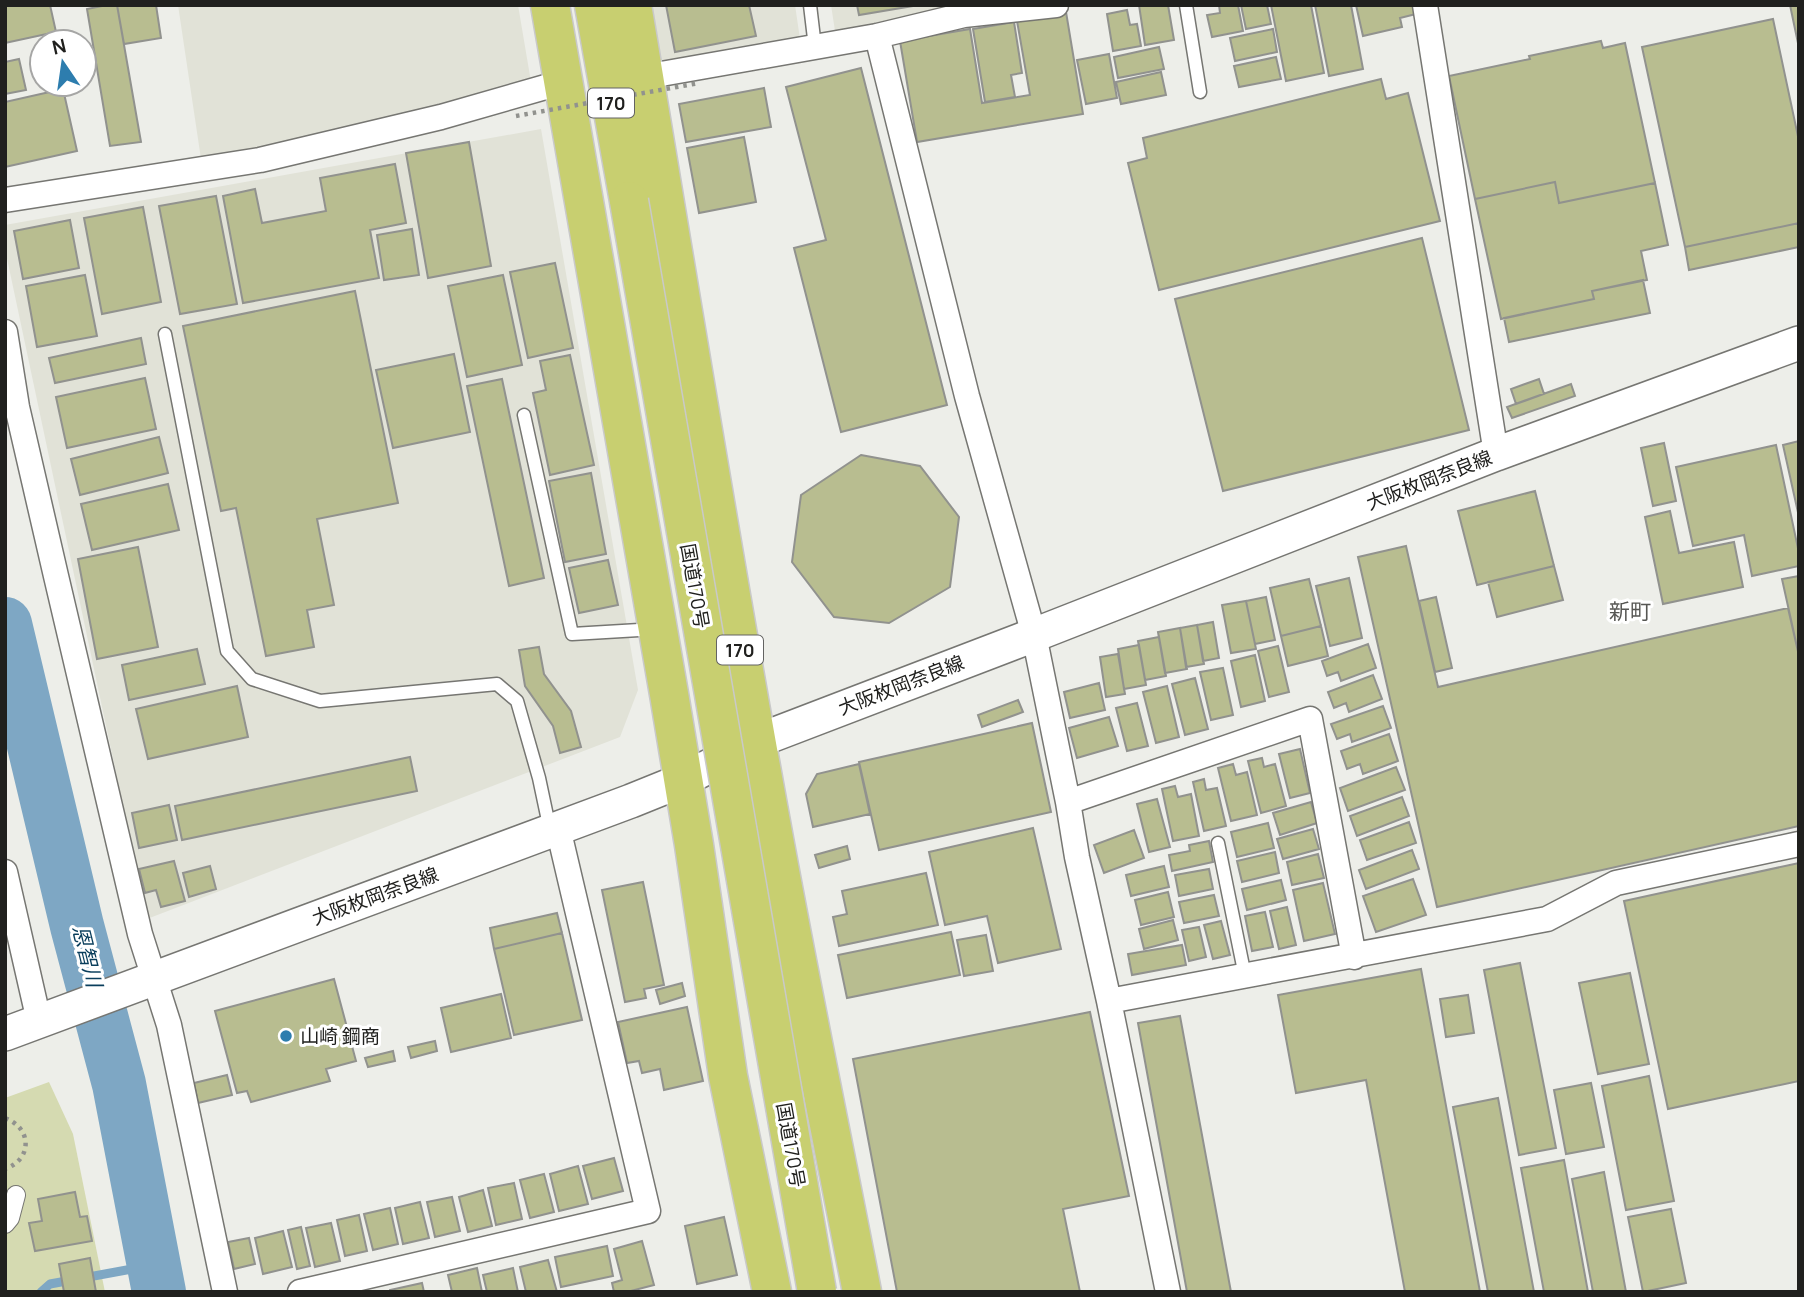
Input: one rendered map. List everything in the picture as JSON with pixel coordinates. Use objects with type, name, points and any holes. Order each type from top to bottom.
[{"type":"highway","name":"170","points":[[550,5],[658,628],[729,1076],[772,1292]]},
{"type":"highway","name":"国道170号","points":[[594,5],[817,1292]]},
{"type":"highway","name":"170","points":[[632,5],[744,672],[862,1292]]},
{"type":"main road","name":"大阪枚岡奈良線","points":[[5,1034],[554,830],[683,780],[757,741],[1496,454],[1799,343]]},
{"type":"street","points":[[644,77],[877,36],[964,10],[1056,5]]},
{"type":"street","points":[[1424,5],[1496,454]]},
{"type":"street","points":[[877,36],[967,396],[1034,635],[1077,857],[1168,1292]]},
{"type":"street","points":[[5,200],[260,160],[442,117],[563,82]]},
{"type":"street","points":[[5,331],[18,407],[140,934],[147,981],[169,1025],[225,1292]]},
{"type":"street","points":[[1068,802],[1310,719],[1353,957]]},
{"type":"street","points":[[300,1292],[648,1211],[554,830]]},
{"type":"street","points":[[1109,1001],[1547,919],[1616,883],[1799,844]]},
{"type":"street","points":[[5,872],[50,1017]]},
{"type":"street","points":[[5,1224],[10,1218],[16,1195]]},
{"type":"lane","points":[[810,5],[815,47]]},
{"type":"lane","points":[[1186,5],[1200,92]]},
{"type":"lane","points":[[165,334],[227,651],[252,679],[320,701],[497,684],[517,701],[554,830]]},
{"type":"lane","points":[[524,415],[572,634],[658,628]]},
{"type":"lane","points":[[1218,843],[1245,976]]},
{"type":"path","points":[[516,116],[699,83]]},
{"type":"path","points":[[5,1118],[19,1126],[25,1137],[25,1150],[19,1161],[8,1169],[5,1168]]},
{"type":"shaded area","points":[[178,5],[518,5],[531,82],[289,144],[201,159]]},
{"type":"shaded area","points":[[651,5],[795,5],[800,39],[662,67]]},
{"type":"shaded area","points":[[831,5],[950,5],[950,10],[835,31]]},
{"type":"shaded area","points":[[541,129],[638,690],[620,737],[147,919],[5,249],[5,225]]},
{"type":"green space","points":[[49,1082],[73,1134],[105,1292],[5,1292],[5,1098]]},
{"type":"building","points":[[5,5],[50,5],[55,28],[28,28],[28,38],[5,43]]},
{"type":"building","points":[[117,5],[141,142],[110,146],[98,75],[98,28],[90,28],[87,9]]},
{"type":"building","points":[[117,5],[156,5],[161,38],[124,44]]},
{"type":"building","points":[[666,5],[749,5],[756,36],[675,52]]},
{"type":"building","points":[[857,5],[919,5],[859,15]]},
{"type":"building","points":[[1139,5],[1168,5],[1174,40],[1145,45]]},
{"type":"building","points":[[1219,5],[1238,5],[1243,31],[1212,37],[1207,15],[1220,13]]},
{"type":"building","points":[[1241,5],[1267,5],[1271,24],[1246,29]]},
{"type":"building","points":[[1271,5],[1311,5],[1324,73],[1286,81]]},
{"type":"building","points":[[1315,5],[1351,5],[1363,69],[1329,76]]},
{"type":"building","points":[[1356,5],[1414,5],[1416,14],[1400,18],[1402,27],[1363,36]]},
{"type":"building","points":[[1790,5],[1799,5],[1799,48]]},
{"type":"building","points":[[1127,10],[1130,25],[1137,24],[1141,46],[1113,51],[1107,14]]},
{"type":"building","points":[[1066,12],[1083,114],[917,142],[900,41],[970,29],[982,103],[1030,95],[1017,21]]},
{"type":"building","points":[[1773,19],[1799,141],[1799,223],[1685,247],[1642,47]]},
{"type":"building","points":[[1014,22],[1022,73],[1011,75],[1015,97],[985,102],[973,29]]},
{"type":"building","points":[[1273,29],[1277,52],[1235,61],[1230,38]]},
{"type":"building","points":[[1601,41],[1603,48],[1625,43],[1655,183],[1559,203],[1555,182],[1475,199],[1449,76]]},
{"type":"building","points":[[1159,47],[1164,69],[1118,78],[1114,57]]},
{"type":"building","points":[[1109,54],[1117,98],[1086,104],[1077,60]]},
{"type":"building","points":[[1276,57],[1281,79],[1239,87],[1234,66]]},
{"type":"building","points":[[19,59],[26,90],[5,94],[5,62]]},
{"type":"building","points":[[861,68],[947,405],[841,432],[794,248],[826,240],[786,87]]},
{"type":"building","points":[[1161,72],[1166,95],[1121,104],[1116,82]]},
{"type":"building","points":[[1381,79],[1386,99],[1408,93],[1440,221],[1159,290],[1128,163],[1147,158],[1143,138]]},
{"type":"building","points":[[764,88],[771,127],[686,142],[679,104]]},
{"type":"building","points":[[28,97],[65,98],[77,151],[5,167],[5,102]]},
{"type":"building","points":[[744,137],[756,202],[699,213],[687,148]]},
{"type":"building","points":[[469,142],[491,266],[428,278],[406,153]]},
{"type":"building","points":[[395,164],[406,223],[370,230],[379,278],[243,303],[223,196],[255,189],[262,223],[326,211],[320,178]]},
{"type":"building","points":[[1555,182],[1559,203],[1655,183],[1668,245],[1641,251],[1647,280],[1592,291],[1594,299],[1501,319],[1475,199]]},
{"type":"building","points":[[216,196],[237,304],[180,314],[159,206]]},
{"type":"building","points":[[143,207],[161,302],[102,314],[84,218]]},
{"type":"building","points":[[70,220],[79,268],[23,279],[14,231]]},
{"type":"building","points":[[1799,223],[1799,247],[1689,270],[1685,247]]},
{"type":"building","points":[[412,229],[419,275],[384,280],[377,235]]},
{"type":"building","points":[[1422,238],[1469,430],[1223,491],[1175,299]]},
{"type":"building","points":[[555,263],[573,348],[528,358],[510,272]]},
{"type":"building","points":[[85,275],[97,336],[37,347],[26,286]]},
{"type":"building","points":[[503,275],[522,365],[467,377],[448,286]]},
{"type":"building","points":[[1643,280],[1650,313],[1509,342],[1504,318],[1594,299],[1592,291]]},
{"type":"building","points":[[355,291],[398,503],[317,519],[334,605],[307,610],[314,647],[266,656],[236,508],[221,511],[183,326]]},
{"type":"building","points":[[141,338],[146,364],[55,383],[49,358]]},
{"type":"building","points":[[454,354],[470,432],[393,448],[376,370]]},
{"type":"building","points":[[570,355],[594,465],[550,475],[533,393],[546,390],[540,361]]},
{"type":"building","points":[[145,378],[156,429],[67,448],[56,397]]},
{"type":"building","points":[[502,379],[544,578],[509,586],[467,386]]},
{"type":"building","points":[[1539,379],[1544,394],[1516,404],[1511,389]]},
{"type":"building","points":[[1571,384],[1575,396],[1512,418],[1507,407]]},
{"type":"building","points":[[159,437],[168,473],[80,495],[71,459]]},
{"type":"building","points":[[1799,441],[1799,517],[1783,445]]},
{"type":"building","points":[[1664,443],[1676,501],[1653,506],[1641,448]]},
{"type":"building","points":[[1776,445],[1799,553],[1799,566],[1752,576],[1744,535],[1693,546],[1676,467]]},
{"type":"building","points":[[861,455],[920,466],[959,517],[950,587],[889,623],[834,617],[792,562],[801,495]]},
{"type":"building","points":[[591,473],[606,554],[565,562],[549,481]]},
{"type":"building","points":[[168,484],[179,530],[92,550],[81,504]]},
{"type":"building","points":[[1535,491],[1554,566],[1477,585],[1458,511]]},
{"type":"building","points":[[1670,511],[1679,553],[1734,542],[1743,587],[1663,604],[1645,517]]},
{"type":"building","points":[[1406,546],[1438,687],[1788,608],[1799,656],[1799,826],[1437,907],[1358,557]]},
{"type":"building","points":[[138,547],[158,647],[97,659],[78,559]]},
{"type":"building","points":[[608,560],[618,605],[579,613],[569,568]]},
{"type":"building","points":[[1554,566],[1563,600],[1497,617],[1488,582]]},
{"type":"building","points":[[1799,576],[1799,656],[1782,579]]},
{"type":"building","points":[[1349,578],[1362,638],[1330,646],[1316,586]]},
{"type":"building","points":[[1309,579],[1321,626],[1281,636],[1270,588]]},
{"type":"building","points":[[1266,597],[1275,640],[1255,644],[1246,601]]},
{"type":"building","points":[[1436,597],[1452,668],[1435,672],[1419,601]]},
{"type":"building","points":[[1246,601],[1256,649],[1231,653],[1222,605]]},
{"type":"building","points":[[1213,622],[1219,658],[1203,661],[1197,625]]},
{"type":"building","points":[[1197,625],[1204,664],[1186,667],[1180,628]]},
{"type":"building","points":[[1321,626],[1328,656],[1288,666],[1281,636]]},
{"type":"building","points":[[1180,628],[1187,669],[1165,673],[1158,632]]},
{"type":"building","points":[[1159,637],[1166,676],[1145,680],[1138,641]]},
{"type":"building","points":[[1368,644],[1376,668],[1341,681],[1338,672],[1327,676],[1322,661]]},
{"type":"building","points":[[1139,645],[1146,685],[1124,689],[1118,649]]},
{"type":"building","points":[[1278,646],[1289,692],[1269,697],[1258,651]]},
{"type":"building","points":[[539,647],[544,674],[571,711],[581,747],[560,753],[553,726],[525,686],[519,650]]},
{"type":"building","points":[[197,649],[205,684],[129,700],[122,665]]},
{"type":"building","points":[[1118,654],[1125,694],[1106,697],[1100,657]]},
{"type":"building","points":[[1255,655],[1265,701],[1241,707],[1231,661]]},
{"type":"building","points":[[1223,668],[1233,715],[1211,720],[1200,672]]},
{"type":"building","points":[[1373,675],[1382,699],[1349,712],[1346,703],[1334,708],[1328,692]]},
{"type":"building","points":[[1195,678],[1208,729],[1185,735],[1172,684]]},
{"type":"building","points":[[1099,683],[1105,710],[1070,718],[1064,692]]},
{"type":"building","points":[[237,686],[248,737],[148,759],[136,709]]},
{"type":"building","points":[[1167,686],[1179,737],[1156,743],[1143,692]]},
{"type":"building","points":[[1018,700],[1023,712],[982,727],[978,715]]},
{"type":"building","points":[[1137,703],[1148,746],[1127,751],[1116,708]]},
{"type":"building","points":[[1383,706],[1391,728],[1352,742],[1350,734],[1337,739],[1331,724]]},
{"type":"building","points":[[1109,717],[1118,746],[1077,758],[1069,728]]},
{"type":"building","points":[[1032,723],[1051,812],[879,850],[859,762]]},
{"type":"building","points":[[1389,734],[1398,761],[1363,774],[1360,764],[1347,769],[1341,751]]},
{"type":"building","points":[[1300,749],[1310,793],[1290,798],[1279,754]]},
{"type":"building","points":[[410,757],[417,791],[182,840],[175,806]]},
{"type":"building","points":[[1262,758],[1264,767],[1275,764],[1286,806],[1261,813],[1248,761]]},
{"type":"building","points":[[859,764],[870,814],[813,827],[806,794],[817,774]]},
{"type":"building","points":[[1233,764],[1236,775],[1247,772],[1257,815],[1231,821],[1218,768]]},
{"type":"building","points":[[1396,767],[1405,790],[1348,811],[1340,788]]},
{"type":"building","points":[[1204,779],[1206,790],[1217,788],[1226,826],[1204,831],[1193,782]]},
{"type":"building","points":[[1175,786],[1178,797],[1191,794],[1199,836],[1173,841],[1162,789]]},
{"type":"building","points":[[1402,797],[1409,816],[1357,836],[1350,816]]},
{"type":"building","points":[[1157,799],[1170,847],[1149,852],[1137,804]]},
{"type":"building","points":[[1311,802],[1317,823],[1280,835],[1273,813]]},
{"type":"building","points":[[169,805],[177,840],[139,848],[132,813]]},
{"type":"building","points":[[1409,822],[1416,843],[1367,860],[1360,840]]},
{"type":"building","points":[[1268,823],[1274,848],[1237,857],[1231,832]]},
{"type":"building","points":[[1033,828],[1061,949],[998,963],[987,916],[945,925],[929,852]]},
{"type":"building","points":[[1313,829],[1319,849],[1283,859],[1277,839]]},
{"type":"building","points":[[1134,830],[1144,858],[1104,873],[1094,845]]},
{"type":"building","points":[[1209,841],[1213,862],[1172,871],[1169,855],[1190,851],[1189,845]]},
{"type":"building","points":[[847,846],[850,859],[819,868],[815,855]]},
{"type":"building","points":[[1412,850],[1419,869],[1366,889],[1359,870]]},
{"type":"building","points":[[1275,852],[1279,873],[1242,882],[1237,861]]},
{"type":"building","points":[[1318,854],[1324,878],[1292,885],[1287,862]]},
{"type":"building","points":[[174,861],[185,901],[161,907],[156,890],[145,893],[139,869]]},
{"type":"building","points":[[1799,863],[1799,1081],[1668,1109],[1624,901]]},
{"type":"building","points":[[210,866],[216,889],[189,897],[183,873]]},
{"type":"building","points":[[1164,866],[1169,887],[1131,896],[1126,875]]},
{"type":"building","points":[[1209,869],[1213,889],[1179,896],[1175,875]]},
{"type":"building","points":[[926,873],[938,925],[839,946],[833,917],[847,914],[842,891]]},
{"type":"building","points":[[1413,879],[1426,915],[1376,932],[1363,896]]},
{"type":"building","points":[[1281,880],[1286,900],[1247,910],[1242,889]]},
{"type":"building","points":[[643,882],[664,985],[644,989],[646,998],[625,1002],[602,890]]},
{"type":"building","points":[[1323,883],[1335,934],[1304,941],[1293,890]]},
{"type":"building","points":[[1168,892],[1174,917],[1141,925],[1135,900]]},
{"type":"building","points":[[1214,895],[1219,916],[1184,923],[1179,902]]},
{"type":"building","points":[[1287,907],[1296,945],[1279,949],[1270,911]]},
{"type":"building","points":[[1265,912],[1273,947],[1252,951],[1245,916]]},
{"type":"building","points":[[557,913],[562,933],[494,949],[490,928]]},
{"type":"building","points":[[1173,920],[1178,940],[1144,949],[1139,929]]},
{"type":"building","points":[[1221,921],[1230,955],[1213,959],[1204,925]]},
{"type":"building","points":[[1199,927],[1206,957],[1189,961],[1182,930]]},
{"type":"building","points":[[951,932],[960,975],[847,998],[838,955]]},
{"type":"building","points":[[562,933],[582,1020],[514,1035],[494,949]]},
{"type":"building","points":[[986,935],[993,971],[964,976],[957,940]]},
{"type":"building","points":[[1182,945],[1186,965],[1132,975],[1128,954]]},
{"type":"building","points":[[1520,963],[1556,1148],[1519,1155],[1484,970]]},
{"type":"building","points":[[1421,969],[1480,1292],[1405,1292],[1366,1080],[1296,1093],[1278,995]]},
{"type":"building","points":[[1630,973],[1649,1064],[1598,1074],[1579,983]]},
{"type":"building","name":"山崎 鋼商","points":[[334,979],[356,1061],[326,1069],[330,1081],[251,1102],[247,1091],[237,1093],[215,1011]]},
{"type":"building","points":[[682,983],[685,996],[660,1004],[656,990]]},
{"type":"building","points":[[501,994],[511,1038],[451,1052],[441,1008]]},
{"type":"building","points":[[1468,995],[1474,1033],[1446,1037],[1440,999]]},
{"type":"building","points":[[687,1007],[703,1081],[664,1090],[660,1069],[642,1073],[639,1061],[627,1063],[618,1022]]},
{"type":"building","points":[[1090,1012],[1129,1196],[1063,1209],[1080,1292],[897,1292],[853,1059]]},
{"type":"building","points":[[1180,1016],[1231,1292],[1187,1292],[1138,1023]]},
{"type":"building","points":[[435,1041],[437,1051],[411,1058],[408,1047]]},
{"type":"building","points":[[393,1051],[395,1061],[368,1067],[365,1058]]},
{"type":"building","points":[[227,1075],[232,1095],[198,1103],[194,1083]]},
{"type":"building","points":[[1649,1076],[1674,1201],[1626,1210],[1602,1086]]},
{"type":"building","points":[[1591,1083],[1604,1147],[1566,1154],[1554,1090]]},
{"type":"building","points":[[1498,1098],[1534,1292],[1488,1292],[1453,1107]]},
{"type":"building","points":[[614,1158],[623,1191],[592,1199],[583,1166]]},
{"type":"building","points":[[1564,1160],[1588,1292],[1544,1292],[1521,1168]]},
{"type":"building","points":[[578,1166],[588,1204],[559,1211],[550,1174]]},
{"type":"building","points":[[1604,1172],[1626,1292],[1593,1292],[1572,1179]]},
{"type":"building","points":[[544,1174],[554,1212],[530,1218],[520,1180]]},
{"type":"building","points":[[514,1183],[522,1219],[496,1225],[488,1188]]},
{"type":"building","points":[[483,1190],[492,1226],[468,1232],[459,1197]]},
{"type":"building","points":[[75,1192],[80,1217],[87,1216],[92,1241],[35,1251],[29,1223],[42,1221],[38,1199]]},
{"type":"building","points":[[452,1197],[460,1231],[435,1237],[427,1202]]},
{"type":"building","points":[[420,1202],[429,1238],[403,1244],[395,1208]]},
{"type":"building","points":[[390,1208],[398,1244],[373,1250],[364,1214]]},
{"type":"building","points":[[1671,1209],[1686,1283],[1643,1292],[1628,1217]]},
{"type":"building","points":[[359,1215],[367,1251],[345,1256],[337,1220]]},
{"type":"building","points":[[724,1217],[737,1275],[697,1284],[685,1226]]},
{"type":"building","points":[[331,1223],[340,1261],[315,1267],[306,1228]]},
{"type":"building","points":[[301,1227],[310,1266],[297,1269],[288,1230]]},
{"type":"building","points":[[283,1231],[292,1267],[263,1274],[255,1238]]},
{"type":"building","points":[[249,1238],[255,1264],[234,1269],[228,1242]]},
{"type":"building","points":[[642,1241],[654,1285],[627,1292],[614,1292],[612,1283],[622,1280],[614,1249]]},
{"type":"building","points":[[607,1246],[613,1276],[561,1287],[555,1257]]},
{"type":"building","points":[[90,1258],[96,1292],[64,1292],[59,1264]]},
{"type":"building","points":[[548,1260],[557,1292],[526,1292],[520,1267]]},
{"type":"building","points":[[477,1268],[482,1292],[452,1292],[448,1275]]},
{"type":"building","points":[[513,1268],[518,1292],[487,1292],[483,1275]]},
{"type":"building","points":[[422,1283],[424,1292],[390,1292],[390,1290]]},
{"type":"waterway","name":"恩智川","points":[[5,624],[77,926],[119,1084],[159,1292]]},
{"type":"waterway","points":[[41,1292],[50,1284],[154,1265]]},
{"type":"place","name":"山崎 鋼商","points":[[286,1036]]},
{"type":"district","name":"新町","points":[[1630,611]]}]
